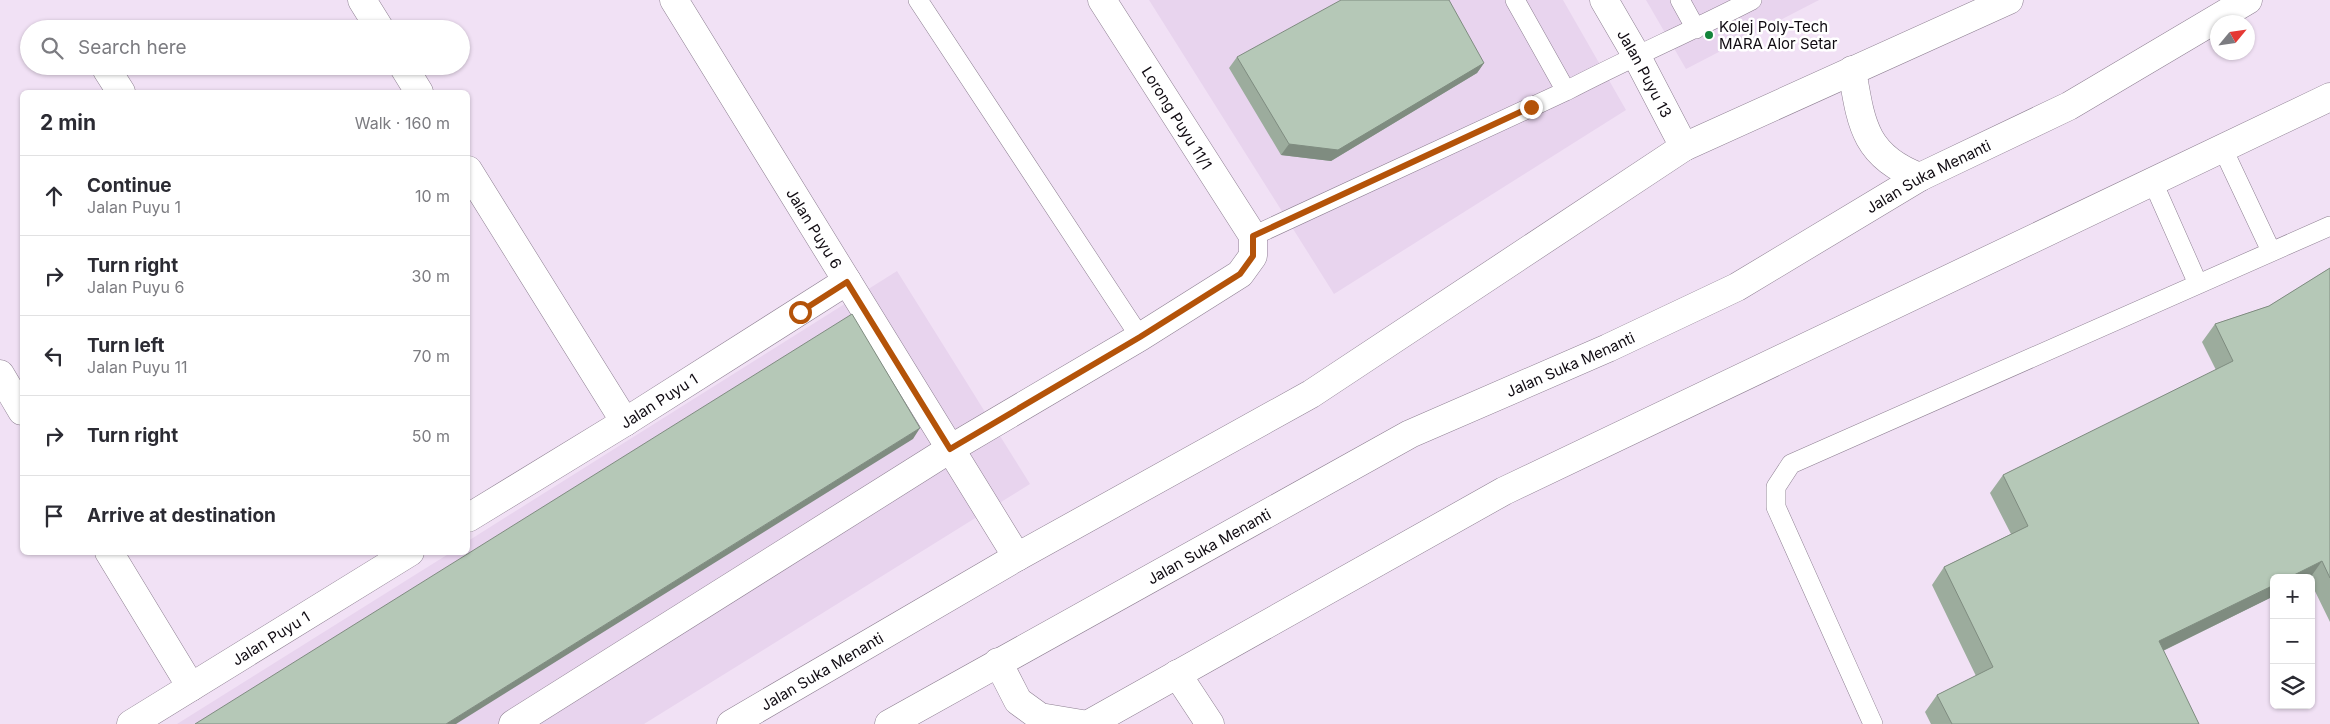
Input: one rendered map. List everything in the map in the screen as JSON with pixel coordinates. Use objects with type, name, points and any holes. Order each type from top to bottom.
[{"type":"street","points":[[362,0],[374,20]]},
{"type":"street","name":"Jalan Puyu 6","points":[[674,0],[1017,557]]},
{"type":"street","name":"Lorong Puyu 11/1","points":[[1102,0],[1253,236]]},
{"type":"street","name":"Jalan Puyu 13","points":[[1604,0],[1636,55],[1684,146]]},
{"type":"street","name":"Jalan Suka Menanti","points":[[731,724],[1017,557],[1311,394],[1684,146],[2009,0]]},
{"type":"street","name":"Jalan Suka Menanti","points":[[889,724],[1410,434],[1608,348],[1738,287],[1920,176],[2069,106],[2248,0]]},
{"type":"street","points":[[1852,70],[1860,116],[1871,140],[1888,160],[1903,170],[1920,176]]},
{"type":"street","points":[[409,75],[418,90]]},
{"type":"street","points":[[1089,724],[1504,491],[2152,180],[2330,97]]},
{"type":"street","points":[[470,173],[625,422]]},
{"type":"street","points":[[512,724],[950,449],[1140,337],[1240,274],[1253,256],[1253,236]]},
{"type":"street","name":"Jalan Puyu 1","points":[[470,517],[847,282]]},
{"type":"street","points":[[0,374],[20,408]]},
{"type":"street","points":[[111,555],[191,687]]},
{"type":"street","name":"Jalan Puyu 1","points":[[131,724],[405,555]]},
{"type":"street","points":[[998,662],[1018,701],[1040,717],[1082,724]]},
{"type":"street","points":[[1177,674],[1210,724]]},
{"type":"lane","points":[[918,0],[1140,337]]},
{"type":"lane","points":[[1515,0],[1566,91]]},
{"type":"lane","points":[[1680,0],[1696,29]]},
{"type":"lane","points":[[1253,236],[1566,91],[1636,55],[1696,29],[1752,0]]},
{"type":"lane","points":[[2222,147],[2271,251]]},
{"type":"lane","points":[[2152,180],[2198,284]]},
{"type":"lane","points":[[1873,724],[1776,507],[1776,487],[1791,464],[2330,226]]},
{"type":"shaded area","points":[[1149,0],[1563,0],[1626,110],[1334,294]]},
{"type":"shaded area","name":"Kolej Poly-Tech MARA Alor Setar","points":[[1646,0],[1819,0],[1686,69]]},
{"type":"shaded area","points":[[897,271],[1030,484],[644,724],[177,724],[447,555],[470,555],[470,540]]},
{"type":"building","points":[[1341,0],[1449,0],[1484,63],[1338,150],[1289,144],[1237,57]]},
{"type":"building","points":[[2330,268],[2330,578],[2322,561],[2296,574],[2270,574],[2270,587],[2159,641],[2199,724],[1952,724],[1937,695],[1993,667],[1944,567],[2028,526],[2003,475],[2233,361],[2215,324],[2269,306]]},
{"type":"building","points":[[852,314],[920,428],[446,724],[195,724],[466,555],[470,555],[470,552]]},
{"type":"place","name":"Kolej Poly-Tech MARA Alor Setar","points":[[1709,35]]},
{"type":"route","points":[[800,312],[847,282],[950,449],[1140,337],[1240,274],[1253,256],[1253,236],[1531,107]]}]
